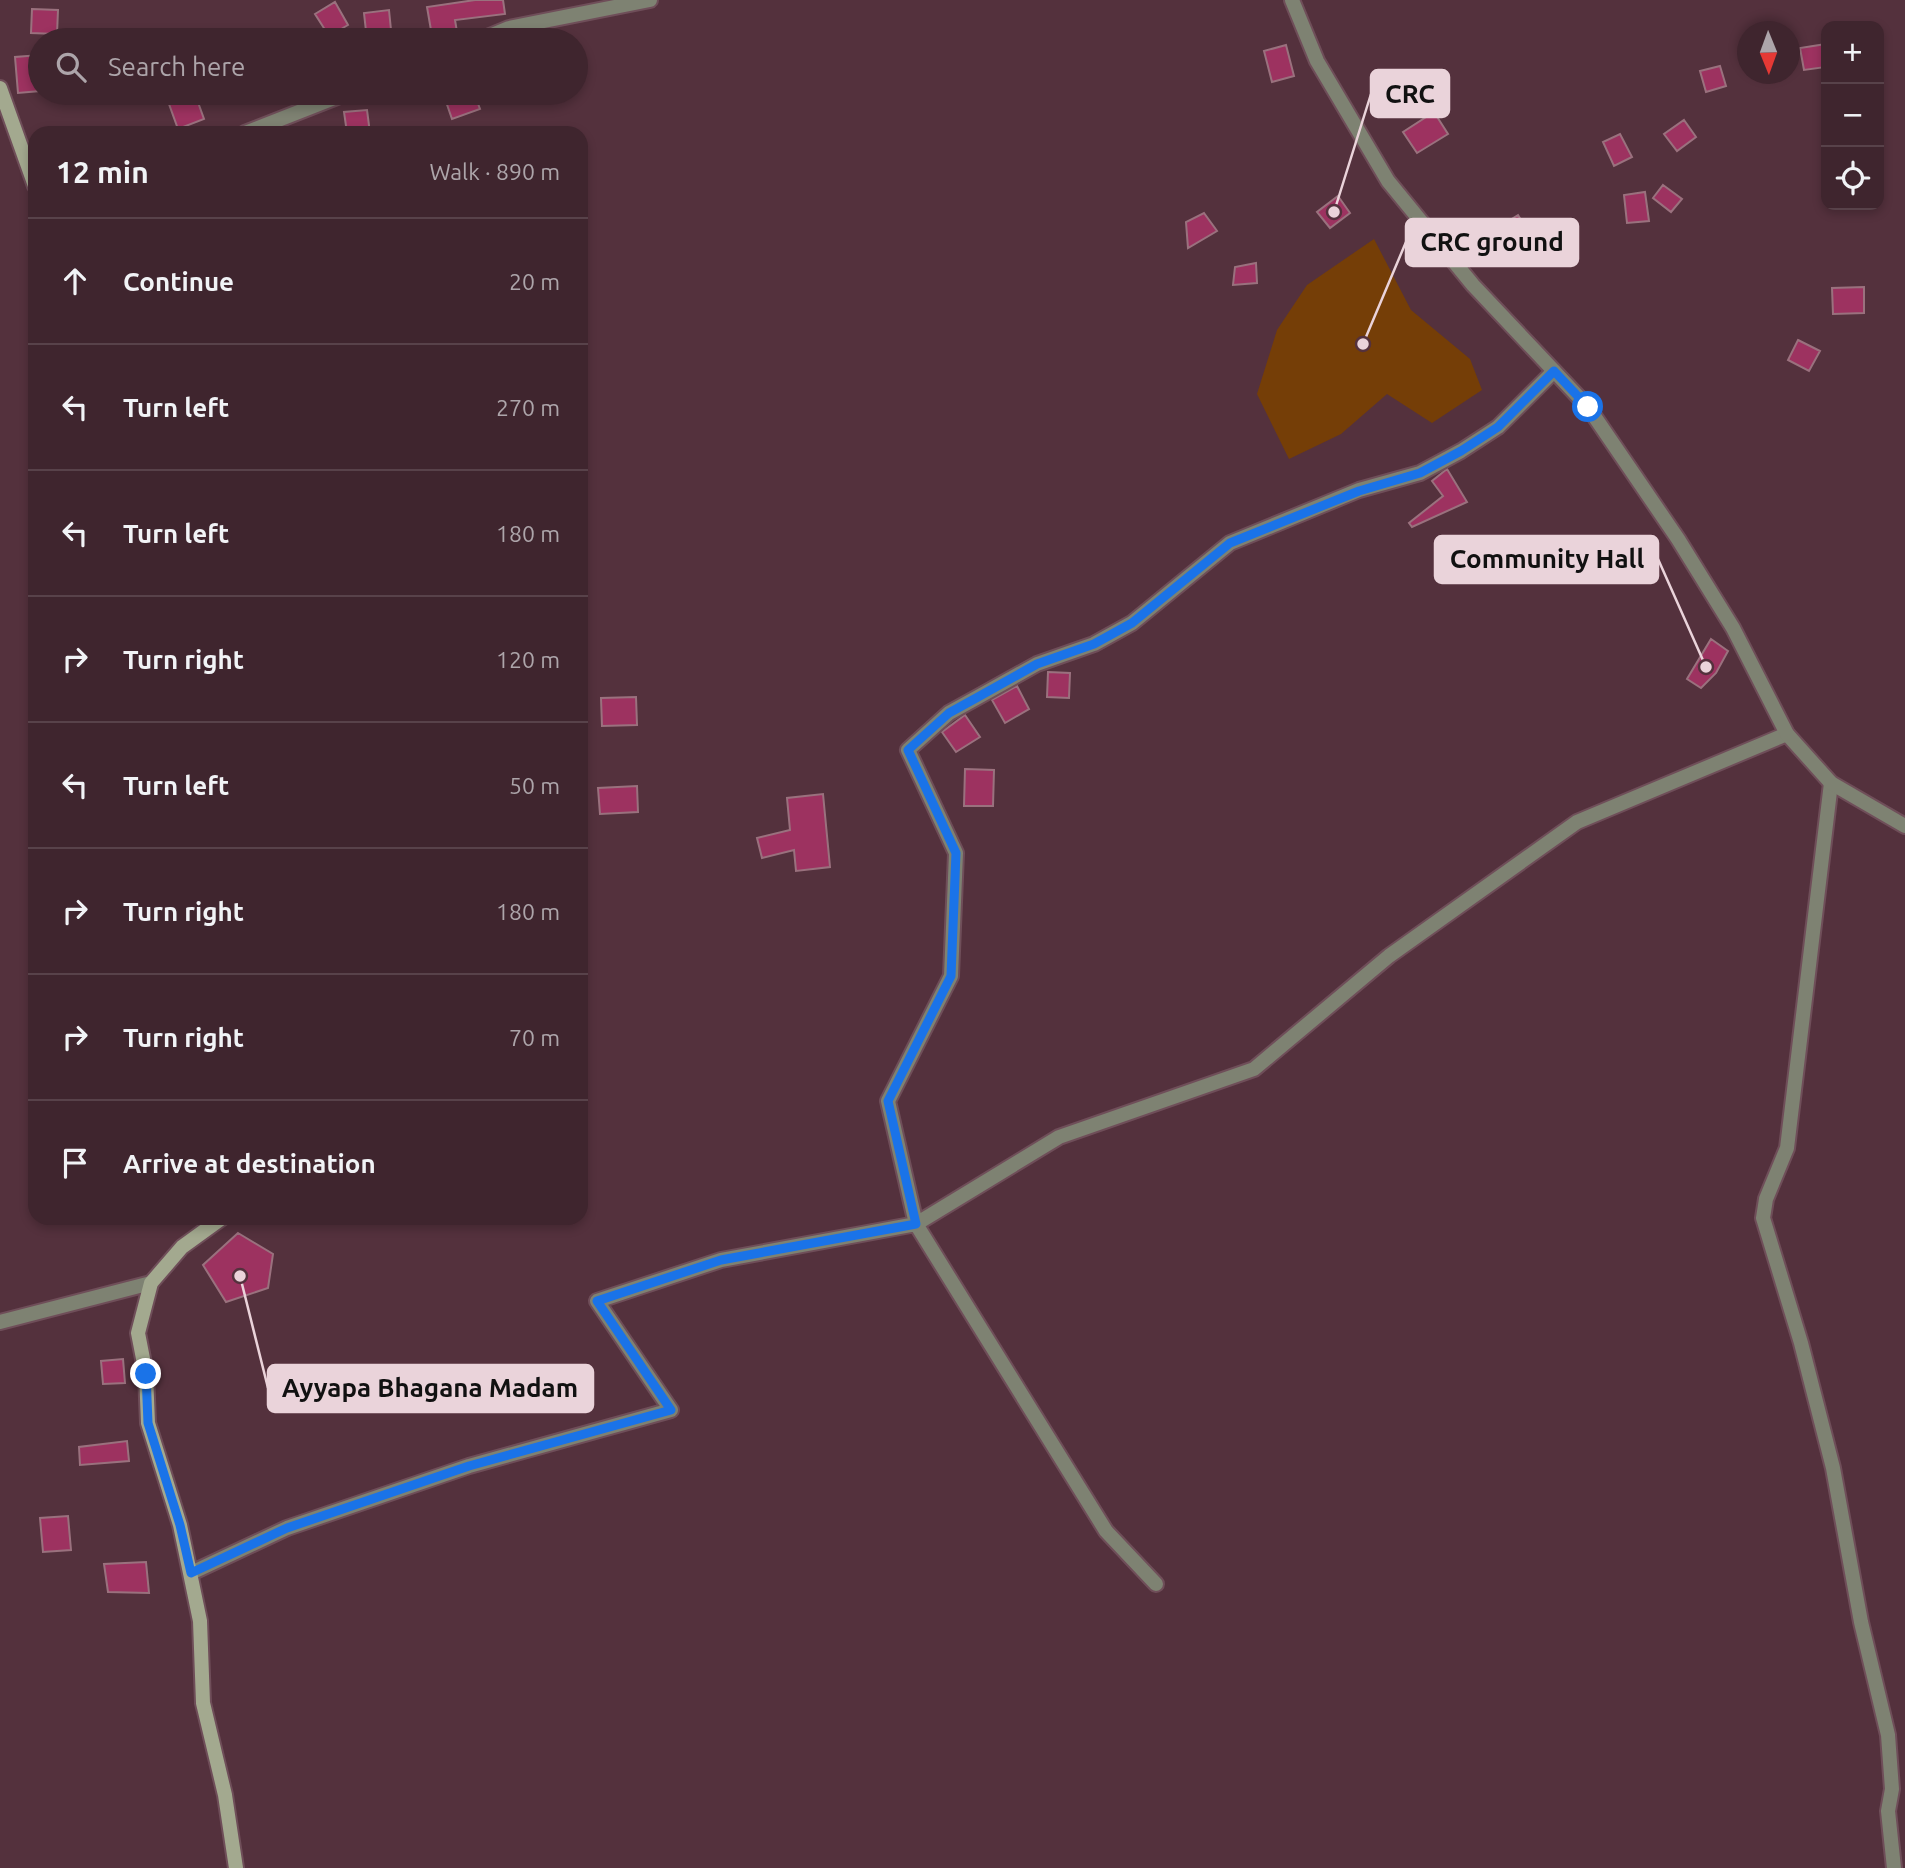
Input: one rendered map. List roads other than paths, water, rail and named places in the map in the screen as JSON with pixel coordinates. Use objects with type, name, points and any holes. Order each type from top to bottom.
[{"type":"main road","points":[[0,88],[28,166]]},
{"type":"main road","points":[[212,1225],[182,1247],[151,1283],[138,1333],[146,1374],[148,1423],[180,1525],[201,1621],[203,1703],[225,1795],[236,1868]]},
{"type":"street","points":[[509,28],[650,0]]},
{"type":"street","points":[[1292,0],[1317,61],[1388,181],[1473,285],[1588,407],[1678,540],[1733,628],[1787,734],[1831,783],[1905,826]]},
{"type":"street","points":[[264,126],[317,105]]},
{"type":"street","points":[[1156,1584],[1106,1531],[916,1224],[888,1101],[951,976],[956,853],[908,750],[949,713],[968,702],[1037,664],[1094,644],[1132,623],[1230,543],[1359,491],[1420,473],[1461,451],[1498,427],[1554,371]]},
{"type":"street","points":[[191,1573],[287,1528],[443,1475],[671,1410],[597,1301],[721,1260],[916,1224],[1059,1137],[1254,1069],[1389,956],[1577,822],[1787,734]]},
{"type":"street","points":[[1831,783],[1787,1148],[1766,1199],[1763,1218],[1801,1343],[1833,1468],[1861,1622],[1888,1735],[1892,1789],[1888,1811],[1894,1868]]},
{"type":"street","points":[[0,1322],[151,1283]]},
{"type":"place","name":"CRC","points":[[1334,212]]},
{"type":"place","name":"CRC ground","points":[[1363,344]]},
{"type":"place","name":"Community Hall","points":[[1706,667]]},
{"type":"place","name":"Ayyapa Bhagana Madam","points":[[240,1276]]}]
